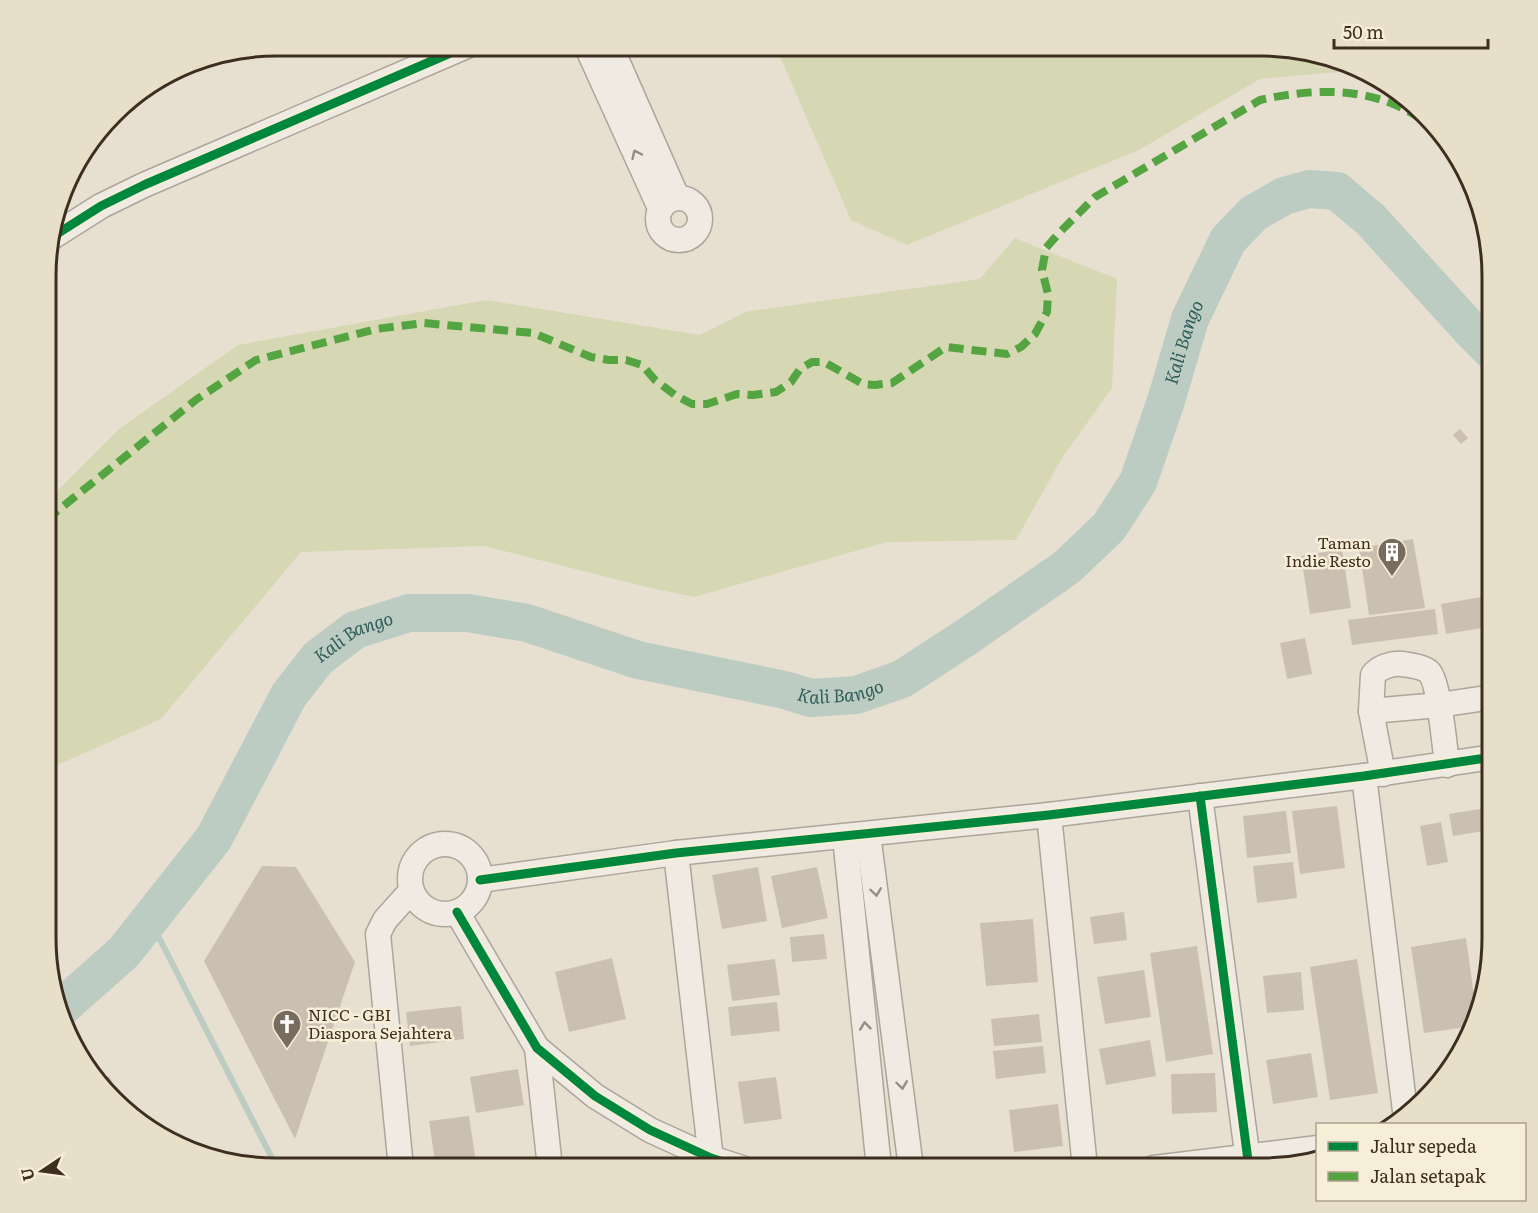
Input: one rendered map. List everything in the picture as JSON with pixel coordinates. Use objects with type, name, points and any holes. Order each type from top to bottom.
[{"type":"street","points":[[60,232],[101,206],[144,184],[443,56]]},
{"type":"street","points":[[592,56],[669,202],[614,56]]},
{"type":"street","points":[[1404,1105],[1373,775],[1372,675],[1381,668],[1400,664],[1428,670],[1432,676],[1439,705],[1447,765]]},
{"type":"street","points":[[1371,711],[1482,699]]},
{"type":"street","points":[[480,880],[676,853],[1048,815],[1373,775],[1482,759]]},
{"type":"street","points":[[1200,796],[1248,1158]]},
{"type":"street","points":[[1048,815],[1084,1158]]},
{"type":"street","points":[[856,835],[878,1158]]},
{"type":"street","points":[[856,835],[909,1158]]},
{"type":"street","points":[[446,843],[459,846],[471,854],[478,866],[480,880],[477,894],[469,905],[457,912],[443,915],[430,912],[419,903],[411,891],[409,878],[412,864],[420,853],[432,845],[446,843]]},
{"type":"street","points":[[676,853],[711,1158]]},
{"type":"street","points":[[400,1158],[378,934],[385,920],[411,891]]},
{"type":"street","points":[[457,912],[537,1048],[595,1096],[650,1130],[703,1158]]},
{"type":"street","points":[[537,1048],[549,1158]]},
{"type":"street","points":[[1276,1157],[1316,1148]]},
{"type":"green space","points":[[780,56],[1277,56],[1319,63],[1345,72],[1260,79],[1139,150],[907,245],[851,220]]},
{"type":"green space","points":[[1015,238],[1117,279],[1112,388],[1062,458],[1016,540],[887,542],[694,597],[484,546],[301,552],[161,719],[56,766],[56,492],[119,429],[238,345],[486,300],[700,335],[745,312],[980,279]]},
{"type":"building","points":[[1460,429],[1468,438],[1461,444],[1453,435]]},
{"type":"building","name":"Taman Indie Resto","points":[[1413,539],[1425,608],[1369,615],[1359,548]]},
{"type":"building","points":[[1342,549],[1351,608],[1310,614],[1301,556]]},
{"type":"building","points":[[1482,597],[1482,628],[1446,634],[1441,604]]},
{"type":"building","points":[[1435,609],[1438,634],[1352,645],[1348,620]]},
{"type":"building","points":[[1305,638],[1312,674],[1287,679],[1280,643]]},
{"type":"building","points":[[1337,806],[1345,868],[1300,874],[1292,811]]},
{"type":"building","points":[[1482,809],[1482,831],[1453,836],[1449,814]]},
{"type":"building","points":[[1286,811],[1291,853],[1247,858],[1243,816]]},
{"type":"building","points":[[1441,822],[1448,862],[1427,866],[1420,826]]},
{"type":"building","points":[[1293,862],[1297,898],[1257,903],[1253,866]]},
{"type":"building","name":"NICC - GBI Diaspora Sejahtera","points":[[262,866],[296,867],[355,962],[295,1139],[204,961]]},
{"type":"building","points":[[758,867],[767,921],[722,929],[712,875]]},
{"type":"building","points":[[817,867],[828,918],[782,928],[771,876]]},
{"type":"building","points":[[1124,912],[1127,940],[1094,944],[1090,917]]},
{"type":"building","points":[[1033,919],[1038,982],[986,986],[980,923]]},
{"type":"building","points":[[824,934],[827,959],[792,962],[790,937]]},
{"type":"building","points":[[1466,938],[1474,997],[1463,1028],[1424,1033],[1411,947]]},
{"type":"building","points":[[1197,946],[1213,1054],[1166,1062],[1150,953]]},
{"type":"building","points":[[612,958],[626,1019],[569,1032],[555,972]]},
{"type":"building","points":[[775,959],[780,995],[732,1001],[727,965]]},
{"type":"building","points":[[1357,959],[1378,1093],[1330,1100],[1310,967]]},
{"type":"building","points":[[1144,970],[1151,1017],[1105,1024],[1097,977]]},
{"type":"building","points":[[1301,972],[1304,1010],[1267,1013],[1263,976]]},
{"type":"building","points":[[777,1002],[780,1031],[731,1036],[728,1007]]},
{"type":"building","points":[[461,1006],[464,1039],[410,1046],[406,1012]]},
{"type":"building","points":[[1039,1014],[1042,1042],[994,1046],[991,1019]]},
{"type":"building","points":[[1150,1040],[1156,1076],[1106,1085],[1099,1049]]},
{"type":"building","points":[[1043,1046],[1046,1073],[996,1079],[993,1051]]},
{"type":"building","points":[[1311,1053],[1318,1097],[1273,1104],[1266,1060]]},
{"type":"building","points":[[518,1069],[524,1105],[476,1113],[470,1077]]},
{"type":"building","points":[[1215,1073],[1217,1112],[1172,1114],[1171,1074]]},
{"type":"building","points":[[776,1077],[782,1119],[744,1124],[738,1082]]},
{"type":"building","points":[[1058,1104],[1063,1146],[1014,1152],[1009,1110]]},
{"type":"building","points":[[469,1116],[475,1158],[435,1158],[429,1121]]},
{"type":"waterway","name":"Kali Bango","points":[[66,1004],[124,952],[214,838],[289,695],[318,658],[355,630],[409,613],[468,613],[527,623],[638,660],[785,690],[811,698],[856,695],[902,679],[1067,567],[1109,527],[1138,482],[1166,401],[1190,319],[1228,240],[1254,213],[1284,196],[1309,189],[1337,191],[1371,220],[1482,341]]},
{"type":"waterway","points":[[150,920],[272,1158]]},
{"type":"marked path","points":[[56,512],[197,399],[256,360],[376,329],[424,323],[533,333],[591,357],[626,360],[642,365],[655,380],[692,404],[707,404],[737,394],[753,395],[776,392],[791,382],[800,369],[812,362],[824,362],[863,384],[875,385],[892,383],[946,347],[1007,354],[1021,347],[1035,334],[1047,312],[1048,294],[1042,270],[1046,248],[1095,197],[1260,100],[1284,95],[1331,92],[1377,98],[1409,112]]},
{"type":"cycle path","points":[[60,232],[101,206],[144,185],[443,56]]},
{"type":"cycle path","points":[[480,880],[676,853],[1049,815],[1364,776],[1482,759]]},
{"type":"cycle path","points":[[1200,796],[1248,1158]]},
{"type":"cycle path","points":[[457,912],[537,1048],[595,1096],[650,1130],[711,1158]]},
{"type":"place","name":"Taman Indie Resto","points":[[1392,578]]},
{"type":"place","name":"NICC - GBI Diaspora Sejahtera","points":[[287,1050]]}]
